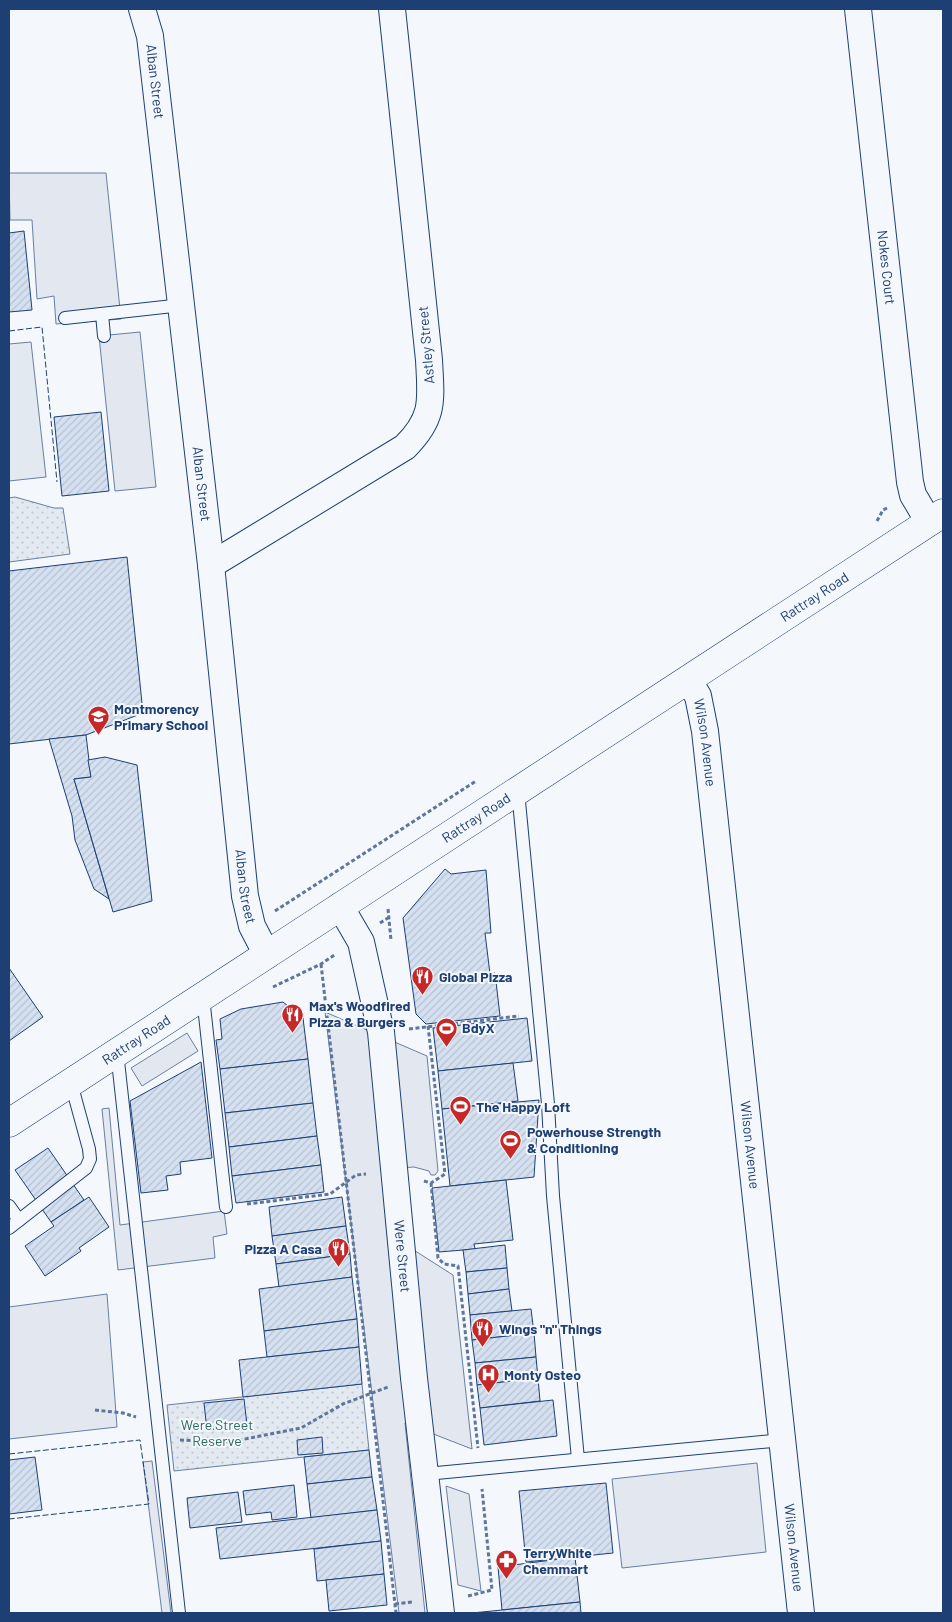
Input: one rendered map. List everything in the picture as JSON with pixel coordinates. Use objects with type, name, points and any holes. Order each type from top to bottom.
[{"type":"street","name":"Alban Street","points":[[142,9],[150,36],[182,306],[245,896],[252,926],[267,955]]},
{"type":"street","name":"Astley Street","points":[[210,564],[405,447],[421,432],[429,412],[429,360],[392,9]]},
{"type":"street","name":"Nokes Court","points":[[858,9],[910,482],[913,495],[936,518]]},
{"type":"street","name":"Rattray Road","points":[[9,1123],[936,518]]},
{"type":"street","name":"Wilson Avenue","points":[[688,680],[698,696],[705,731],[801,1613]]},
{"type":"street","name":"Were Street","points":[[340,906],[361,942],[381,1032],[414,1378],[441,1613]]},
{"type":"lane","points":[[65,318],[182,306]]},
{"type":"lane","points":[[102,314],[104,336]]},
{"type":"lane","points":[[518,791],[540,1014],[548,1104],[553,1196],[578,1459]]},
{"type":"lane","points":[[203,997],[226,1206]]},
{"type":"lane","points":[[116,1052],[179,1613]]},
{"type":"lane","points":[[9,1206],[14,1224],[86,1168],[90,1159],[89,1149],[71,1083]]},
{"type":"lane","points":[[426,1474],[783,1440]]},
{"type":"path","points":[[321,964],[396,1613]]},
{"type":"path","points":[[381,1032],[540,1014]]},
{"type":"path","points":[[226,1206],[330,1194],[356,1175],[395,1172],[431,1183],[445,1174],[428,1026]]},
{"type":"path","points":[[431,1183],[438,1258],[444,1264],[458,1266],[492,1590],[468,1596]]},
{"type":"path","points":[[95,1410],[130,1414],[160,1435],[176,1440],[230,1442],[301,1428],[343,1404],[414,1378]]},
{"type":"green space","points":[[31,342],[46,477],[9,481],[9,344]]},
{"type":"green space","points":[[15,497],[54,508],[63,508],[70,554],[9,562],[9,498]]},
{"type":"green space","name":"Were Street Reserve","points":[[362,1384],[369,1450],[174,1471],[167,1405]]},
{"type":"shaded area","points":[[9,173],[106,173],[121,319],[56,324],[54,296],[37,299],[32,220],[10,220]]},
{"type":"shaded area","points":[[140,332],[156,487],[115,491],[99,336]]},
{"type":"shaded area","points":[[325,1012],[427,1056],[438,1171],[435,1175],[431,1175],[429,1171],[414,1167],[382,1169],[387,1233],[453,1275],[472,1449],[405,1423],[425,1613],[399,1613]]},
{"type":"shaded area","points":[[187,1033],[198,1051],[142,1086],[131,1068]]},
{"type":"shaded area","points":[[109,1108],[120,1225],[224,1211],[227,1234],[213,1237],[215,1258],[118,1270],[102,1109]]},
{"type":"shaded area","points":[[107,1294],[117,1427],[9,1439],[9,1307]]},
{"type":"shaded area","points":[[152,1461],[171,1613],[162,1613],[143,1462]]},
{"type":"shaded area","points":[[757,1463],[766,1552],[622,1568],[612,1479]]},
{"type":"shaded area","points":[[446,1486],[469,1494],[481,1591],[458,1585]]},
{"type":"building","points":[[24,231],[32,310],[9,312],[9,233]]},
{"type":"building","points":[[101,412],[109,491],[62,496],[54,417]]},
{"type":"building","points":[[127,557],[143,713],[86,735],[9,744],[9,571]]},
{"type":"building","points":[[86,735],[91,777],[74,779],[109,899],[94,889],[75,840],[72,816],[49,739]]},
{"type":"building","points":[[105,757],[137,765],[152,901],[113,912],[74,779],[91,777],[88,760]]},
{"type":"building","points":[[445,869],[451,874],[486,870],[491,933],[485,933],[490,974],[495,973],[500,1016],[426,1024],[416,1014],[403,918]]},
{"type":"building","points":[[9,968],[43,1017],[9,1041]]},
{"type":"building","points":[[283,1002],[303,1018],[308,1059],[220,1069],[216,1040],[222,1039],[220,1019],[241,1009]]},
{"type":"building","points":[[527,1018],[532,1061],[438,1071],[433,1028]]},
{"type":"building","points":[[308,1059],[313,1103],[225,1113],[220,1069]]},
{"type":"building","points":[[201,1062],[212,1158],[180,1162],[181,1174],[166,1176],[168,1190],[141,1193],[130,1101]]},
{"type":"building","points":[[513,1063],[518,1101],[442,1109],[438,1071]]},
{"type":"building","points":[[539,1100],[534,1177],[450,1186],[442,1109]]},
{"type":"building","points":[[313,1103],[317,1136],[229,1147],[225,1113]]},
{"type":"building","points":[[317,1136],[321,1165],[232,1176],[229,1147]]},
{"type":"building","points":[[48,1148],[84,1200],[51,1222],[15,1170]]},
{"type":"building","points":[[321,1165],[324,1192],[236,1203],[232,1176]]},
{"type":"building","points":[[506,1180],[513,1240],[474,1244],[475,1249],[439,1252],[432,1188]]},
{"type":"building","points":[[89,1197],[109,1227],[79,1248],[81,1251],[45,1276],[25,1246],[54,1226],[51,1222]]},
{"type":"building","points":[[342,1197],[346,1226],[272,1236],[269,1207]]},
{"type":"building","points":[[346,1226],[350,1254],[276,1264],[272,1236]]},
{"type":"building","points":[[505,1245],[507,1268],[466,1272],[463,1250]]},
{"type":"building","points":[[350,1254],[352,1277],[279,1287],[276,1264]]},
{"type":"building","points":[[507,1268],[509,1289],[468,1294],[466,1272]]},
{"type":"building","points":[[352,1277],[357,1319],[264,1331],[259,1289]]},
{"type":"building","points":[[509,1289],[512,1311],[470,1315],[468,1294]]},
{"type":"building","points":[[531,1309],[534,1333],[472,1340],[470,1315]]},
{"type":"building","points":[[357,1319],[359,1347],[267,1357],[264,1331]]},
{"type":"building","points":[[534,1333],[536,1357],[475,1363],[472,1340]]},
{"type":"building","points":[[359,1347],[362,1384],[243,1397],[239,1360]]},
{"type":"building","points":[[536,1357],[538,1378],[477,1385],[475,1363]]},
{"type":"building","points":[[538,1378],[540,1401],[480,1408],[477,1385]]},
{"type":"building","points":[[244,1399],[247,1425],[207,1430],[204,1403]]},
{"type":"building","points":[[553,1400],[557,1436],[484,1445],[480,1408]]},
{"type":"building","points":[[322,1437],[323,1453],[298,1455],[297,1440]]},
{"type":"building","points":[[369,1450],[372,1477],[307,1484],[304,1457]]},
{"type":"building","points":[[35,1457],[42,1510],[9,1514],[9,1460]]},
{"type":"building","points":[[372,1477],[377,1510],[311,1518],[307,1484]]},
{"type":"building","points":[[606,1483],[613,1553],[526,1562],[519,1491]]},
{"type":"building","points":[[294,1485],[297,1517],[272,1520],[271,1512],[246,1515],[243,1491]]},
{"type":"building","points":[[238,1492],[242,1522],[190,1528],[187,1498]]},
{"type":"building","points":[[377,1510],[381,1541],[220,1559],[216,1528]]},
{"type":"building","points":[[381,1541],[384,1574],[317,1581],[314,1549]]},
{"type":"building","points":[[575,1557],[580,1602],[502,1610],[498,1567]]},
{"type":"building","points":[[384,1574],[387,1605],[329,1611],[326,1580]]},
{"type":"building","points":[[580,1602],[581,1613],[472,1613],[502,1610]]},
{"type":"fence","points":[[9,331],[42,327],[57,482]]},
{"type":"fence","points":[[9,1454],[140,1440],[149,1504],[9,1519]]},
{"type":"place","name":"Montmorency Primary School","points":[[98,736]]},
{"type":"place","name":"Global Pizza","points":[[423,996]]},
{"type":"place","name":"Max's Woodfired Pizza & Burgers","points":[[293,1033]]},
{"type":"place","name":"BdyX","points":[[446,1047]]},
{"type":"place","name":"The Happy Loft","points":[[460,1126]]},
{"type":"place","name":"Powerhouse Strength & Conditioning","points":[[511,1159]]},
{"type":"place","name":"Pizza A Casa","points":[[338,1268]]},
{"type":"place","name":"Wings \"n\" Things","points":[[483,1348]]},
{"type":"place","name":"Monty Osteo","points":[[488,1394]]},
{"type":"place","name":"TerryWhite Chemmart","points":[[507,1580]]}]
